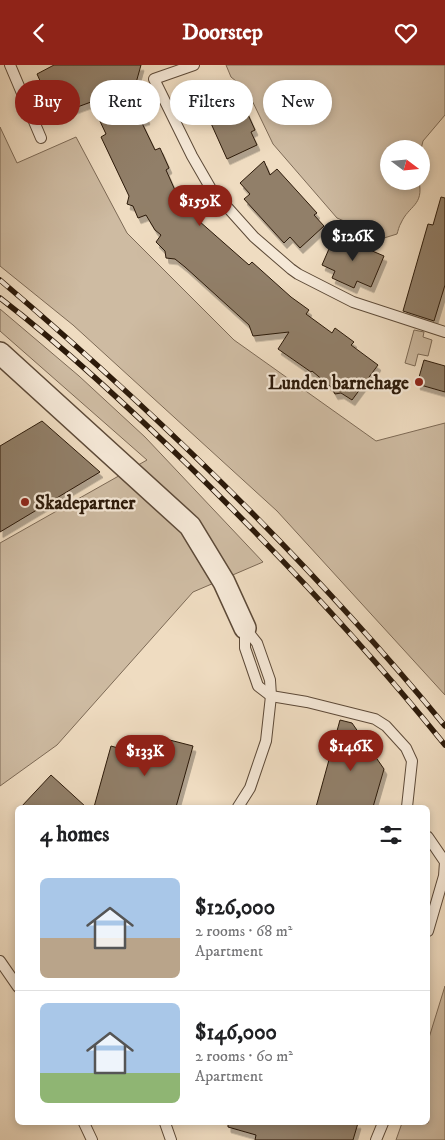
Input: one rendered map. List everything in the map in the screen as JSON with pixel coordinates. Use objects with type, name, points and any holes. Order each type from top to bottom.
[{"type":"street","points":[[0,353],[190,526],[224,582],[245,629]]},
{"type":"lane","points":[[10,65],[40,138]]},
{"type":"lane","points":[[194,65],[154,79],[206,183],[254,237],[298,274],[353,303],[445,332]]},
{"type":"lane","points":[[239,805],[250,788],[266,741],[271,696],[270,680],[257,643],[245,629]]},
{"type":"lane","points":[[271,696],[307,701],[367,716],[386,726],[406,748],[412,761],[407,805]]},
{"type":"lane","points":[[430,840],[445,862],[444,876],[430,924]]},
{"type":"lane","points":[[0,961],[15,983]]},
{"type":"lane","points":[[85,1125],[92,1140]]},
{"type":"lane","points":[[166,1125],[171,1140]]},
{"type":"lane","points":[[376,1140],[382,1125]]},
{"type":"shaded area","points":[[226,65],[445,65],[445,115],[424,140],[380,140],[380,190],[420,190],[418,201],[404,217],[397,234],[384,238],[337,218],[273,144],[264,125],[332,125],[332,80],[263,80],[263,123],[253,102],[253,80],[235,80],[231,77]]},
{"type":"shaded area","points":[[0,127],[17,163],[76,137],[127,233],[234,340],[376,441],[445,423],[445,695],[277,511],[73,325],[0,266]]},
{"type":"shaded area","points":[[0,309],[79,376],[145,437],[263,562],[193,592],[57,745],[0,786],[0,543],[147,460],[0,331]]},
{"type":"shaded area","points":[[414,330],[424,332],[423,337],[432,340],[428,356],[418,354],[415,366],[405,363]]},
{"type":"shaded area","points":[[445,986],[445,1140],[396,1140],[401,1125],[430,1125],[430,1035]]},
{"type":"building","points":[[54,65],[141,65],[137,80],[90,80],[90,102],[80,106],[80,80],[40,80],[37,74]]},
{"type":"building","points":[[102,125],[143,125],[155,150],[160,148],[169,168],[166,170],[182,206],[249,265],[252,262],[291,297],[309,310],[306,314],[332,333],[335,328],[354,342],[351,345],[378,365],[352,400],[341,393],[335,394],[331,387],[312,371],[278,349],[289,332],[253,336],[249,325],[185,267],[175,259],[166,258],[165,251],[156,242],[161,235],[155,230],[146,215],[138,218],[133,206],[127,204],[129,196],[101,137],[106,134]]},
{"type":"building","points":[[212,125],[253,125],[255,130],[251,132],[257,145],[227,159]]},
{"type":"building","points":[[264,161],[270,175],[277,169],[317,213],[314,215],[324,226],[300,248],[290,237],[284,243],[244,199],[250,194],[240,183]]},
{"type":"building","points":[[441,197],[445,198],[445,285],[434,321],[403,311],[428,224],[433,225]]},
{"type":"building","points":[[335,235],[348,241],[350,237],[372,247],[370,250],[384,256],[371,287],[357,281],[354,288],[332,278],[335,271],[322,265]]},
{"type":"building","points":[[424,360],[445,366],[445,392],[417,384]]},
{"type":"building","name":"Skadepartner","points":[[42,421],[100,472],[0,532],[0,446]]},
{"type":"building","points":[[340,720],[352,723],[384,769],[374,805],[317,805]]},
{"type":"building","points":[[158,737],[193,746],[177,805],[95,805],[111,746],[153,758]]},
{"type":"building","points":[[51,775],[84,805],[23,805]]},
{"type":"building","points":[[228,1125],[357,1125],[353,1140],[255,1140],[256,1135],[228,1127]]},
{"type":"railway","points":[[0,280],[119,385],[233,493],[342,607],[445,726]]},
{"type":"railway","points":[[0,298],[96,378],[221,498],[288,566],[352,636],[445,745]]},
{"type":"place","name":"Lunden barnehage","points":[[419,382]]},
{"type":"place","name":"Skadepartner","points":[[25,502]]}]
